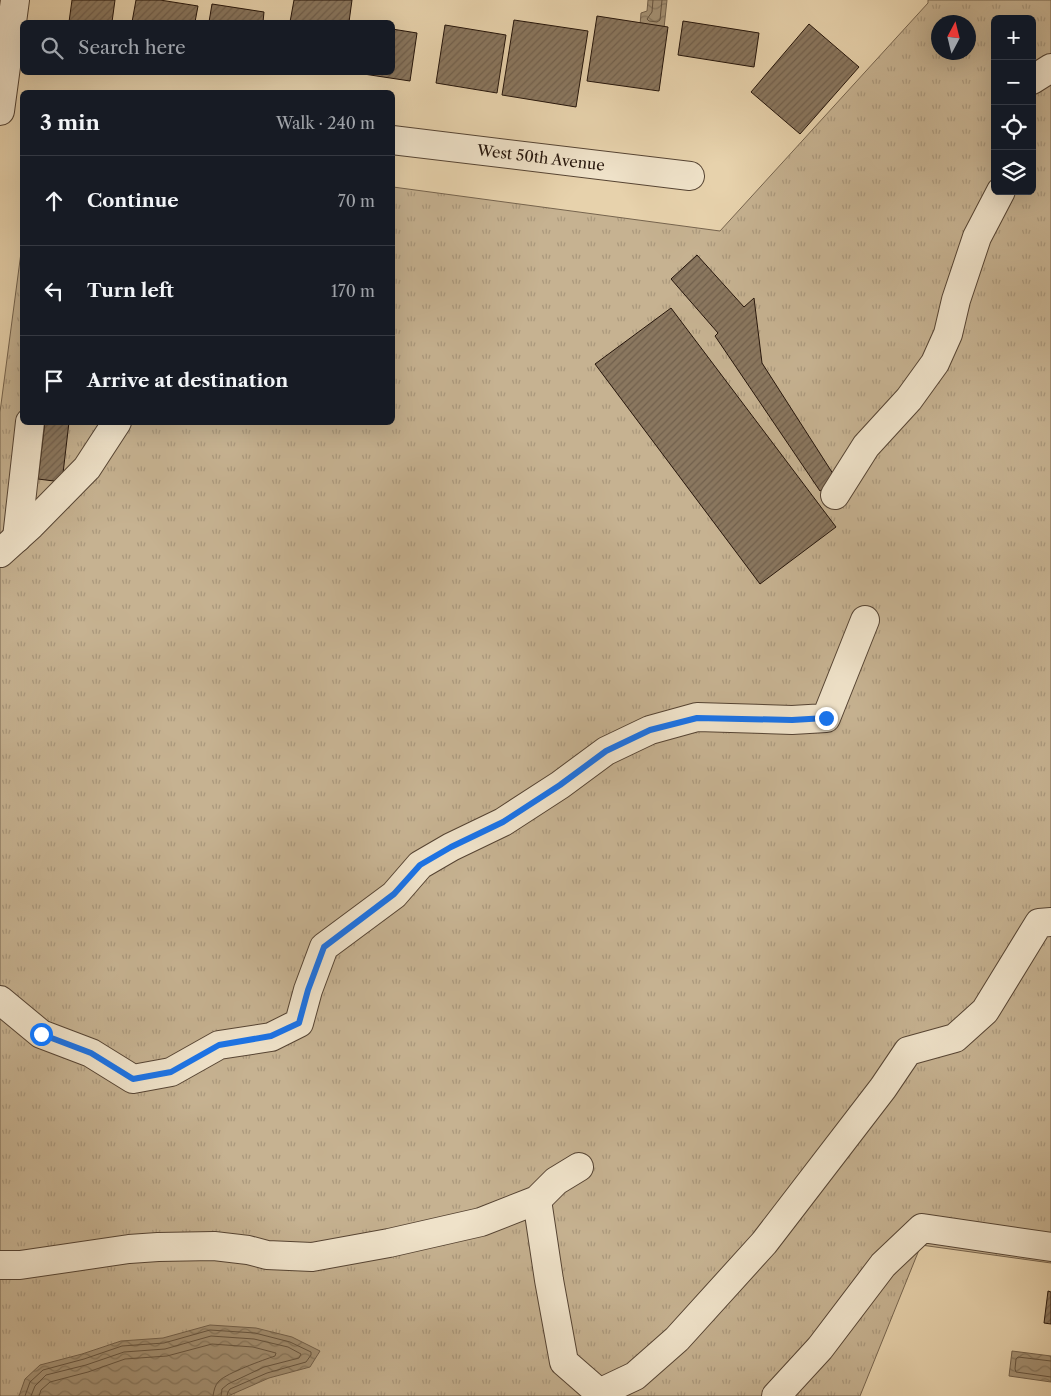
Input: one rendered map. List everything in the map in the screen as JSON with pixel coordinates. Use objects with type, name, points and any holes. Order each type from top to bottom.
[{"type":"street","points":[[6,98],[15,0]]},
{"type":"street","points":[[1036,77],[1051,68]]},
{"type":"street","name":"West 50th Avenue","points":[[395,140],[690,176]]},
{"type":"street","points":[[835,495],[866,446],[909,398],[934,363],[948,334],[956,300],[976,237],[1000,195]]},
{"type":"street","points":[[8,545],[25,460],[30,425]]},
{"type":"street","points":[[8,545],[87,468],[114,425]]},
{"type":"street","points":[[0,1000],[41,1034],[91,1053],[133,1079],[171,1072],[219,1045],[271,1036],[299,1023],[308,990],[324,947],[394,894],[420,865],[451,847],[503,822],[560,785],[606,751],[650,730],[697,718],[792,720],[826,718],[865,620]]},
{"type":"street","points":[[537,1200],[564,1362],[599,1395],[635,1376],[677,1339],[764,1243],[883,1088],[908,1052],[954,1038],[985,1012],[1040,923],[1051,922]]},
{"type":"street","points":[[0,1265],[20,1265],[129,1249],[158,1247],[214,1246],[312,1258],[481,1222],[537,1200],[556,1181],[579,1167]]},
{"type":"street","points":[[776,1396],[820,1348],[883,1265],[922,1228],[1051,1246]]},
{"type":"green space","points":[[928,0],[1051,0],[1051,1263],[921,1245],[860,1396],[0,1396],[0,412],[20,260],[20,425],[395,425],[395,187],[720,231],[928,3]]},
{"type":"water","points":[[648,0],[667,0],[664,28],[640,25],[641,13],[647,11]]},
{"type":"water","points":[[210,1325],[256,1328],[292,1337],[320,1351],[310,1367],[269,1378],[228,1396],[19,1396],[25,1379],[40,1365],[121,1341],[163,1338]]},
{"type":"water","points":[[1012,1351],[1051,1356],[1051,1382],[1009,1376]]},
{"type":"building","points":[[72,0],[115,0],[112,20],[69,20]]},
{"type":"building","points":[[136,0],[160,0],[198,6],[195,20],[132,20]]},
{"type":"building","points":[[294,0],[352,0],[349,20],[290,20]]},
{"type":"building","points":[[212,4],[264,12],[263,20],[209,20]]},
{"type":"building","points":[[597,16],[668,27],[659,91],[587,81]]},
{"type":"building","points":[[514,20],[588,31],[576,107],[502,95]]},
{"type":"building","points":[[683,21],[759,33],[754,67],[678,55]]},
{"type":"building","points":[[809,24],[859,67],[800,134],[751,92]]},
{"type":"building","points":[[445,25],[506,35],[497,93],[436,83]]},
{"type":"building","points":[[395,29],[417,33],[410,81],[370,75],[395,75]]},
{"type":"building","points":[[697,255],[744,307],[754,298],[762,363],[837,480],[820,491],[715,336],[718,333],[671,279]]},
{"type":"building","points":[[671,308],[836,527],[760,584],[595,364]]},
{"type":"building","points":[[45,425],[69,425],[62,482],[38,479]]},
{"type":"building","points":[[1048,1291],[1051,1292],[1051,1324],[1044,1323]]},
{"type":"route","points":[[41,1034],[91,1053],[133,1079],[171,1072],[219,1045],[271,1036],[299,1023],[308,990],[324,947],[394,894],[420,865],[451,847],[503,822],[560,785],[606,751],[650,730],[697,718],[792,720],[826,718]]}]
